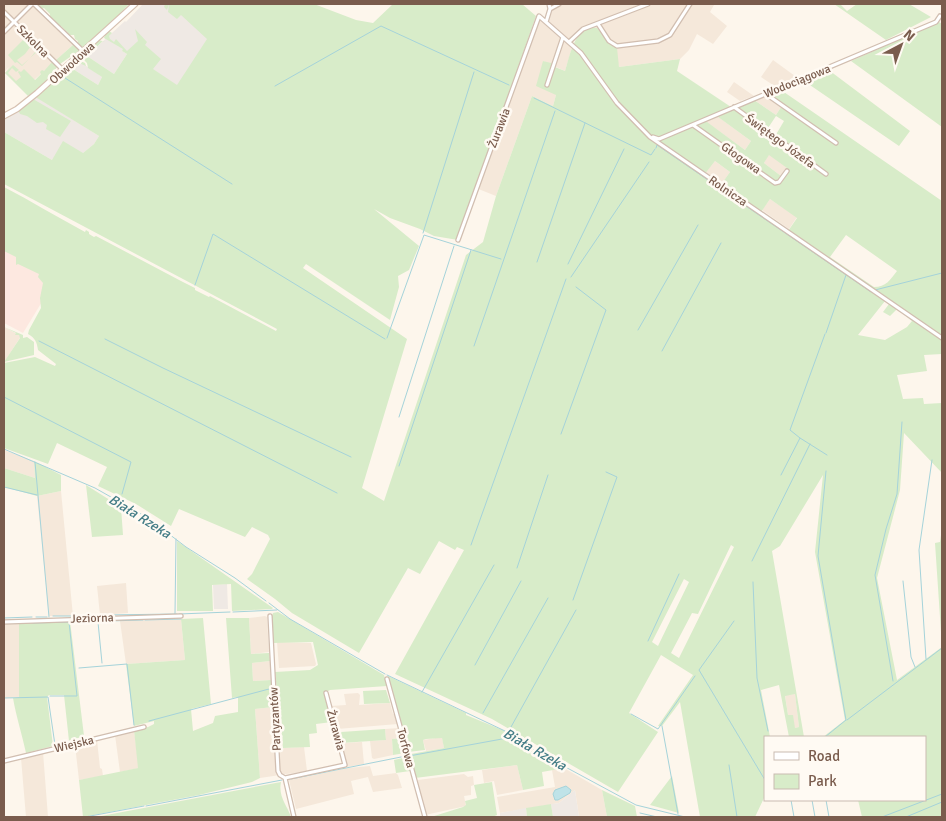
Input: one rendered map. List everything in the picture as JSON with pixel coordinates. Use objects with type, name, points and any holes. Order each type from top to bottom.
[{"type":"main road","name":"Obwodowa","points":[[4,116],[30,99],[135,4]]},
{"type":"street","points":[[4,32],[33,4],[84,52]]},
{"type":"street","points":[[546,22],[550,9],[549,4]]},
{"type":"street","points":[[550,9],[558,4]]},
{"type":"street","points":[[570,42],[583,29],[648,4]]},
{"type":"street","points":[[598,24],[609,41],[617,46],[658,41],[670,34],[690,4]]},
{"type":"street","name":"Szkolna","points":[[4,12],[63,70]]},
{"type":"street","name":"Rolnicza","points":[[539,16],[570,42],[586,59],[617,103],[650,137],[942,338]]},
{"type":"street","name":"Żurawia","points":[[458,240],[539,16]]},
{"type":"street","name":"Wodociągowa","points":[[650,137],[659,139],[936,22],[940,16]]},
{"type":"street","points":[[547,85],[563,37]]},
{"type":"street","points":[[766,93],[836,143]]},
{"type":"street","name":"Świętego Józefa","points":[[734,107],[826,174]]},
{"type":"street","name":"Głogowa","points":[[692,124],[775,183],[779,182],[787,172]]},
{"type":"street","name":"Jeziorna","points":[[4,622],[181,616]]},
{"type":"street","name":"Partyzantów","points":[[270,616],[278,771],[285,778],[294,817]]},
{"type":"street","name":"Torfowa","points":[[387,679],[425,817]]},
{"type":"street","name":"Żurawia","points":[[285,778],[345,765],[326,693]]},
{"type":"street","name":"Wiejska","points":[[4,762],[144,727]]},
{"type":"shaded area","points":[[4,4],[34,4],[76,42],[33,81],[17,84],[5,73],[9,67],[4,72]]},
{"type":"shaded area","points":[[143,4],[172,4],[210,38],[177,86],[123,50],[127,54],[114,74],[87,56],[126,22]]},
{"type":"shaded area","points":[[563,4],[719,4],[714,5],[710,12],[727,26],[713,44],[697,34],[689,50],[680,59],[619,67],[613,46],[608,41],[578,35],[574,41],[565,71],[543,61],[556,95],[553,106],[532,96],[496,196],[476,188],[539,21],[541,20],[547,25],[553,8]]},
{"type":"shaded area","points":[[773,60],[795,76],[795,78],[776,87],[761,77]]},
{"type":"shaded area","points":[[78,63],[82,63],[102,77],[98,85],[73,69]]},
{"type":"shaded area","points":[[734,82],[754,96],[740,101],[727,92]]},
{"type":"shaded area","points":[[37,96],[99,136],[94,144],[83,153],[52,160],[4,132],[4,118]]},
{"type":"shaded area","points":[[765,96],[781,107],[776,115],[754,100]]},
{"type":"shaded area","points":[[717,116],[751,141],[745,150],[705,121]]},
{"type":"shaded area","points":[[769,154],[787,167],[781,176],[764,163]]},
{"type":"shaded area","points":[[715,161],[730,172],[721,185],[705,173]]},
{"type":"shaded area","points":[[770,199],[797,217],[789,229],[762,210]]},
{"type":"shaded area","points":[[4,250],[57,277],[23,333],[4,323]]},
{"type":"shaded area","points":[[4,327],[21,336],[5,361],[4,361]]},
{"type":"shaded area","points":[[4,450],[34,461],[35,478],[4,468]]},
{"type":"shaded area","points":[[61,491],[73,616],[49,616],[37,496]]},
{"type":"shaded area","points":[[126,583],[128,613],[100,615],[97,586]]},
{"type":"shaded area","points":[[227,584],[228,609],[214,609],[213,585]]},
{"type":"shaded area","points":[[267,617],[269,652],[251,654],[249,618]]},
{"type":"shaded area","points":[[181,619],[185,660],[126,664],[120,621]]},
{"type":"shaded area","points":[[19,623],[19,697],[4,698],[4,624]]},
{"type":"shaded area","points":[[277,642],[311,643],[315,666],[279,668]]},
{"type":"shaded area","points":[[270,661],[271,680],[253,681],[252,663]]},
{"type":"shaded area","points":[[358,693],[360,695],[359,705],[390,703],[393,714],[396,714],[398,724],[337,729],[331,706],[346,705],[344,694]]},
{"type":"shaded area","points":[[795,694],[799,727],[795,728],[788,715],[785,695]]},
{"type":"shaded area","points":[[273,707],[275,745],[283,748],[304,747],[307,771],[260,778],[255,709]]},
{"type":"shaded area","points":[[399,728],[402,738],[392,739],[393,755],[372,758],[370,741],[386,740],[385,729]]},
{"type":"shaded area","points":[[134,730],[139,768],[120,772],[115,735]]},
{"type":"shaded area","points":[[442,737],[444,748],[426,751],[423,740]]},
{"type":"shaded area","points":[[97,740],[100,768],[102,769],[103,776],[79,780],[75,745]]},
{"type":"shaded area","points":[[362,742],[364,764],[347,767],[341,743]]},
{"type":"shaded area","points":[[43,752],[48,817],[26,817],[21,758]]},
{"type":"shaded area","points":[[517,765],[523,790],[497,795],[494,781],[484,783],[482,770]]},
{"type":"shaded area","points":[[370,766],[373,776],[396,773],[402,788],[373,792],[368,777],[351,781],[354,794],[296,809],[289,780],[348,768]]},
{"type":"shaded area","points":[[564,768],[602,790],[607,817],[579,817],[575,790],[559,803],[500,813],[497,797],[555,787],[552,770]]},
{"type":"shaded area","points":[[464,774],[468,777],[473,776],[474,785],[471,786],[471,795],[464,796],[466,806],[425,815],[418,780]]},
{"type":"shaded area","points":[[575,790],[579,817],[553,817],[551,804],[559,803]]},
{"type":"shaded area","points":[[526,808],[527,817],[500,817],[500,813]]},
{"type":"green space","points":[[36,4],[129,4],[82,48],[77,43],[78,41],[74,35],[70,35],[50,17],[50,14],[44,8],[42,9]]},
{"type":"green space","points":[[165,4],[169,4],[167,10],[164,7]]},
{"type":"green space","points":[[169,4],[314,4],[356,20],[373,23],[393,4],[522,4],[536,16],[458,240],[434,236],[390,218],[374,209],[419,246],[409,270],[398,276],[399,287],[390,320],[306,264],[303,268],[407,339],[362,488],[384,501],[466,255],[483,242],[496,196],[532,96],[553,106],[556,95],[536,86],[543,61],[555,64],[555,67],[565,71],[575,42],[583,30],[597,28],[617,48],[619,67],[680,59],[677,71],[734,109],[754,100],[776,115],[783,104],[769,94],[781,90],[942,201],[942,354],[924,355],[927,371],[897,375],[903,399],[923,398],[924,404],[942,403],[942,473],[904,433],[900,490],[877,578],[897,680],[942,647],[942,817],[862,817],[858,801],[926,801],[926,736],[824,736],[845,720],[815,552],[823,475],[780,546],[772,551],[804,736],[789,736],[779,685],[761,690],[770,736],[764,736],[764,798],[755,817],[700,817],[680,702],[662,726],[658,726],[693,675],[661,655],[629,713],[658,732],[618,792],[492,719],[395,674],[464,550],[457,547],[455,550],[439,541],[420,574],[408,568],[359,653],[292,613],[247,579],[252,574],[270,539],[268,535],[252,527],[245,537],[179,509],[171,526],[136,504],[98,486],[107,467],[57,443],[48,464],[4,448],[4,363],[35,357],[55,366],[56,364],[38,350],[35,340],[28,334],[41,308],[40,298],[43,283],[38,277],[39,274],[18,264],[16,265],[16,257],[4,251],[4,187],[85,232],[86,230],[94,237],[96,236],[195,288],[195,290],[276,331],[277,329],[4,184],[4,132],[52,160],[63,141],[83,153],[94,144],[99,136],[37,98],[78,60],[85,63],[86,66],[79,63],[73,69],[98,85],[102,77],[88,68],[87,63],[81,57],[99,40],[103,41],[87,56],[114,74],[127,54],[122,51],[123,49],[104,38],[105,35],[109,31],[112,33],[109,36],[110,39],[114,42],[116,39],[127,51],[138,41],[135,29],[147,42],[145,45],[161,59],[153,69],[177,85],[207,39],[181,15],[177,19],[168,12]],"holes":[[[714,114],[751,141],[745,150],[703,119]],[[776,116],[784,121],[774,138],[766,131]],[[769,155],[787,168],[781,176],[764,163]],[[715,161],[730,172],[720,186],[704,175]],[[770,199],[797,218],[786,234],[759,215]],[[846,235],[897,271],[885,284],[874,287],[830,257]],[[885,301],[889,304],[883,312],[890,316],[897,309],[912,321],[907,327],[885,340],[858,335]],[[731,545],[734,547],[679,658],[671,653],[692,613],[698,614]],[[684,579],[689,582],[658,646],[652,642]],[[795,694],[799,727],[795,728],[793,715],[788,715],[785,696]]]},
{"type":"green space","points":[[834,4],[840,4],[847,11],[857,4],[909,4],[931,17],[886,40]]},
{"type":"green space","points":[[939,22],[942,24],[942,127],[851,61]]},
{"type":"green space","points":[[26,37],[39,50],[30,58],[36,51],[31,46],[17,60],[22,65],[29,59],[22,66],[17,62],[15,63],[8,55]]},
{"type":"green space","points":[[74,44],[80,50],[60,64],[56,60]]},
{"type":"green space","points":[[52,62],[57,67],[44,83],[28,96],[5,73],[13,65],[19,70],[16,72],[12,68],[8,73],[16,81],[21,77],[18,72],[24,69],[35,80],[41,74],[40,72],[44,71]]},
{"type":"green space","points":[[830,71],[910,131],[899,146],[804,81]]},
{"type":"green space","points":[[33,99],[71,121],[60,137],[46,129],[47,125],[43,122],[37,123],[27,116],[20,114],[18,110]]},
{"type":"green space","points":[[4,327],[23,335],[23,338],[27,337],[34,342],[34,355],[4,362],[20,338],[19,335],[15,335],[16,333]]},
{"type":"green space","points":[[34,461],[61,475],[61,491],[37,496],[4,487],[4,468],[35,478]]},
{"type":"green space","points":[[86,485],[121,507],[123,535],[92,537]]},
{"type":"green space","points":[[942,528],[942,647],[935,543],[940,542]]},
{"type":"green space","points":[[177,541],[273,608],[232,611],[231,584],[212,585],[213,611],[177,611]]},
{"type":"green space","points":[[278,612],[384,675],[387,686],[330,690],[324,693],[332,722],[316,724],[317,733],[309,734],[310,747],[283,748],[275,672],[310,670],[318,665],[313,642],[273,643],[272,616],[273,613]]},
{"type":"green space","points":[[203,618],[211,704],[191,709],[193,731],[213,723],[215,716],[238,712],[238,697],[232,698],[226,618],[249,618],[251,654],[269,653],[270,661],[252,663],[253,681],[271,680],[273,707],[255,709],[260,778],[252,782],[199,795],[83,817],[79,780],[138,768],[134,730],[154,724],[154,721],[134,726],[126,664],[185,660],[181,619]]},
{"type":"green space","points":[[70,621],[84,736],[69,741],[64,695],[49,695],[47,697],[53,746],[26,753],[13,698],[19,697],[19,623]]},
{"type":"green space","points":[[388,676],[466,713],[466,715],[505,731],[515,741],[564,768],[542,772],[544,786],[523,790],[517,765],[415,778],[409,757],[411,754],[444,748],[442,738],[423,740],[425,750],[408,752]]},
{"type":"green space","points":[[386,690],[390,703],[364,704],[363,691]]},
{"type":"green space","points":[[385,729],[386,740],[341,743],[339,734],[341,732]]},
{"type":"green space","points":[[402,738],[405,753],[393,755],[392,739]]},
{"type":"green space","points":[[407,757],[410,771],[396,773],[394,760]]},
{"type":"green space","points":[[672,776],[679,813],[650,805]]},
{"type":"green space","points":[[281,782],[282,797],[291,817],[96,817]]},
{"type":"green space","points":[[492,782],[497,815],[492,817],[431,817],[463,807],[466,805],[465,801],[477,798],[474,785]]},
{"type":"green space","points":[[602,790],[635,806],[637,817],[607,817]]},
{"type":"green space","points":[[551,804],[553,817],[527,817],[526,808]]},
{"type":"water","points":[[566,786],[571,790],[570,793],[555,800],[553,794],[555,790]]},
{"type":"waterway","points":[[275,86],[381,26],[509,85]]},
{"type":"waterway","points":[[423,233],[474,72]]},
{"type":"waterway","points":[[65,78],[232,184]]},
{"type":"waterway","points":[[534,98],[651,155],[655,149]]},
{"type":"waterway","points":[[474,346],[555,111]]},
{"type":"waterway","points":[[537,262],[585,123]]},
{"type":"waterway","points":[[656,148],[657,145],[871,292]]},
{"type":"waterway","points":[[568,264],[624,149]]},
{"type":"waterway","points":[[571,277],[649,162]]},
{"type":"waterway","points":[[638,330],[698,225]]},
{"type":"waterway","points":[[195,285],[213,234],[385,339]]},
{"type":"waterway","points":[[387,338],[424,235],[501,259]]},
{"type":"waterway","points":[[662,351],[721,243]]},
{"type":"waterway","points":[[399,417],[454,246]]},
{"type":"waterway","points":[[399,466],[471,250]]},
{"type":"waterway","points":[[875,290],[942,273]]},
{"type":"waterway","points":[[826,333],[846,275]]},
{"type":"waterway","points":[[471,545],[566,279]]},
{"type":"waterway","points":[[561,434],[606,310],[576,287]]},
{"type":"waterway","points":[[800,438],[790,430],[825,334]]},
{"type":"waterway","points":[[105,339],[351,457]]},
{"type":"waterway","points":[[39,341],[337,493]]},
{"type":"waterway","points":[[4,397],[131,462],[122,494]]},
{"type":"waterway","points":[[893,681],[875,575],[897,494],[902,422]]},
{"type":"waterway","points":[[781,475],[800,438],[827,455]]},
{"type":"waterway","points":[[752,561],[810,444]]},
{"type":"waterway","name":"Biała Rzeka","points":[[4,449],[95,488],[148,518],[186,547],[235,578],[266,601]]},
{"type":"waterway","points":[[926,659],[919,550],[932,460]]},
{"type":"waterway","points":[[35,462],[49,617]]},
{"type":"waterway","points":[[826,471],[818,556],[846,720],[826,736]]},
{"type":"waterway","points":[[573,600],[617,477],[606,472]]},
{"type":"waterway","points":[[517,568],[548,475]]},
{"type":"waterway","points":[[4,487],[37,495]]},
{"type":"waterway","points":[[175,614],[176,539]]},
{"type":"waterway","points":[[422,692],[494,565]]},
{"type":"waterway","points":[[648,641],[679,574]]},
{"type":"waterway","points":[[475,665],[521,581]]},
{"type":"waterway","points":[[903,581],[911,657],[915,667]]},
{"type":"waterway","points":[[753,582],[757,678],[768,731]]},
{"type":"waterway","points":[[483,713],[548,598]]},
{"type":"waterway","name":"Biała Rzeka","points":[[269,603],[290,619],[385,674]]},
{"type":"waterway","points":[[233,612],[277,610]]},
{"type":"waterway","points":[[511,727],[576,610]]},
{"type":"waterway","points":[[179,614],[230,612]]},
{"type":"waterway","points":[[104,615],[177,614]]},
{"type":"waterway","points":[[77,616],[100,615]]},
{"type":"waterway","points":[[53,616],[71,616]]},
{"type":"waterway","points":[[4,618],[32,617]]},
{"type":"waterway","points":[[36,617],[47,617]]},
{"type":"waterway","points":[[145,620],[181,619]]},
{"type":"waterway","points":[[73,622],[143,620]]},
{"type":"waterway","points":[[734,621],[699,670],[764,778]]},
{"type":"waterway","points":[[50,696],[77,696],[69,622]]},
{"type":"waterway","points":[[33,623],[70,622]]},
{"type":"waterway","points":[[98,622],[102,663]]},
{"type":"waterway","points":[[847,720],[942,648]]},
{"type":"waterway","points":[[79,668],[127,664],[134,725]]},
{"type":"waterway","name":"Biała Rzeka","points":[[387,675],[505,731],[532,749],[636,805],[685,817]]},
{"type":"waterway","points":[[631,714],[658,729],[695,676]]},
{"type":"waterway","points":[[149,721],[269,689]]},
{"type":"waterway","points":[[4,698],[48,697],[55,745]]},
{"type":"waterway","points":[[662,726],[678,814]]},
{"type":"waterway","points":[[409,756],[513,737]]},
{"type":"waterway","points":[[291,779],[406,756]]},
{"type":"waterway","points":[[729,765],[737,817]]},
{"type":"waterway","points":[[146,806],[282,780]]},
{"type":"waterway","name":"Biała Rzeka","points":[[926,800],[942,794]]},
{"type":"waterway","points":[[791,801],[794,817]]},
{"type":"waterway","points":[[812,801],[815,817]]},
{"type":"waterway","points":[[826,801],[829,817]]},
{"type":"waterway","name":"Biała Rzeka","points":[[882,817],[924,801]]},
{"type":"waterway","points":[[906,817],[942,802]]},
{"type":"waterway","points":[[85,817],[144,806]]},
{"type":"waterway","points":[[640,813],[657,817]]}]
